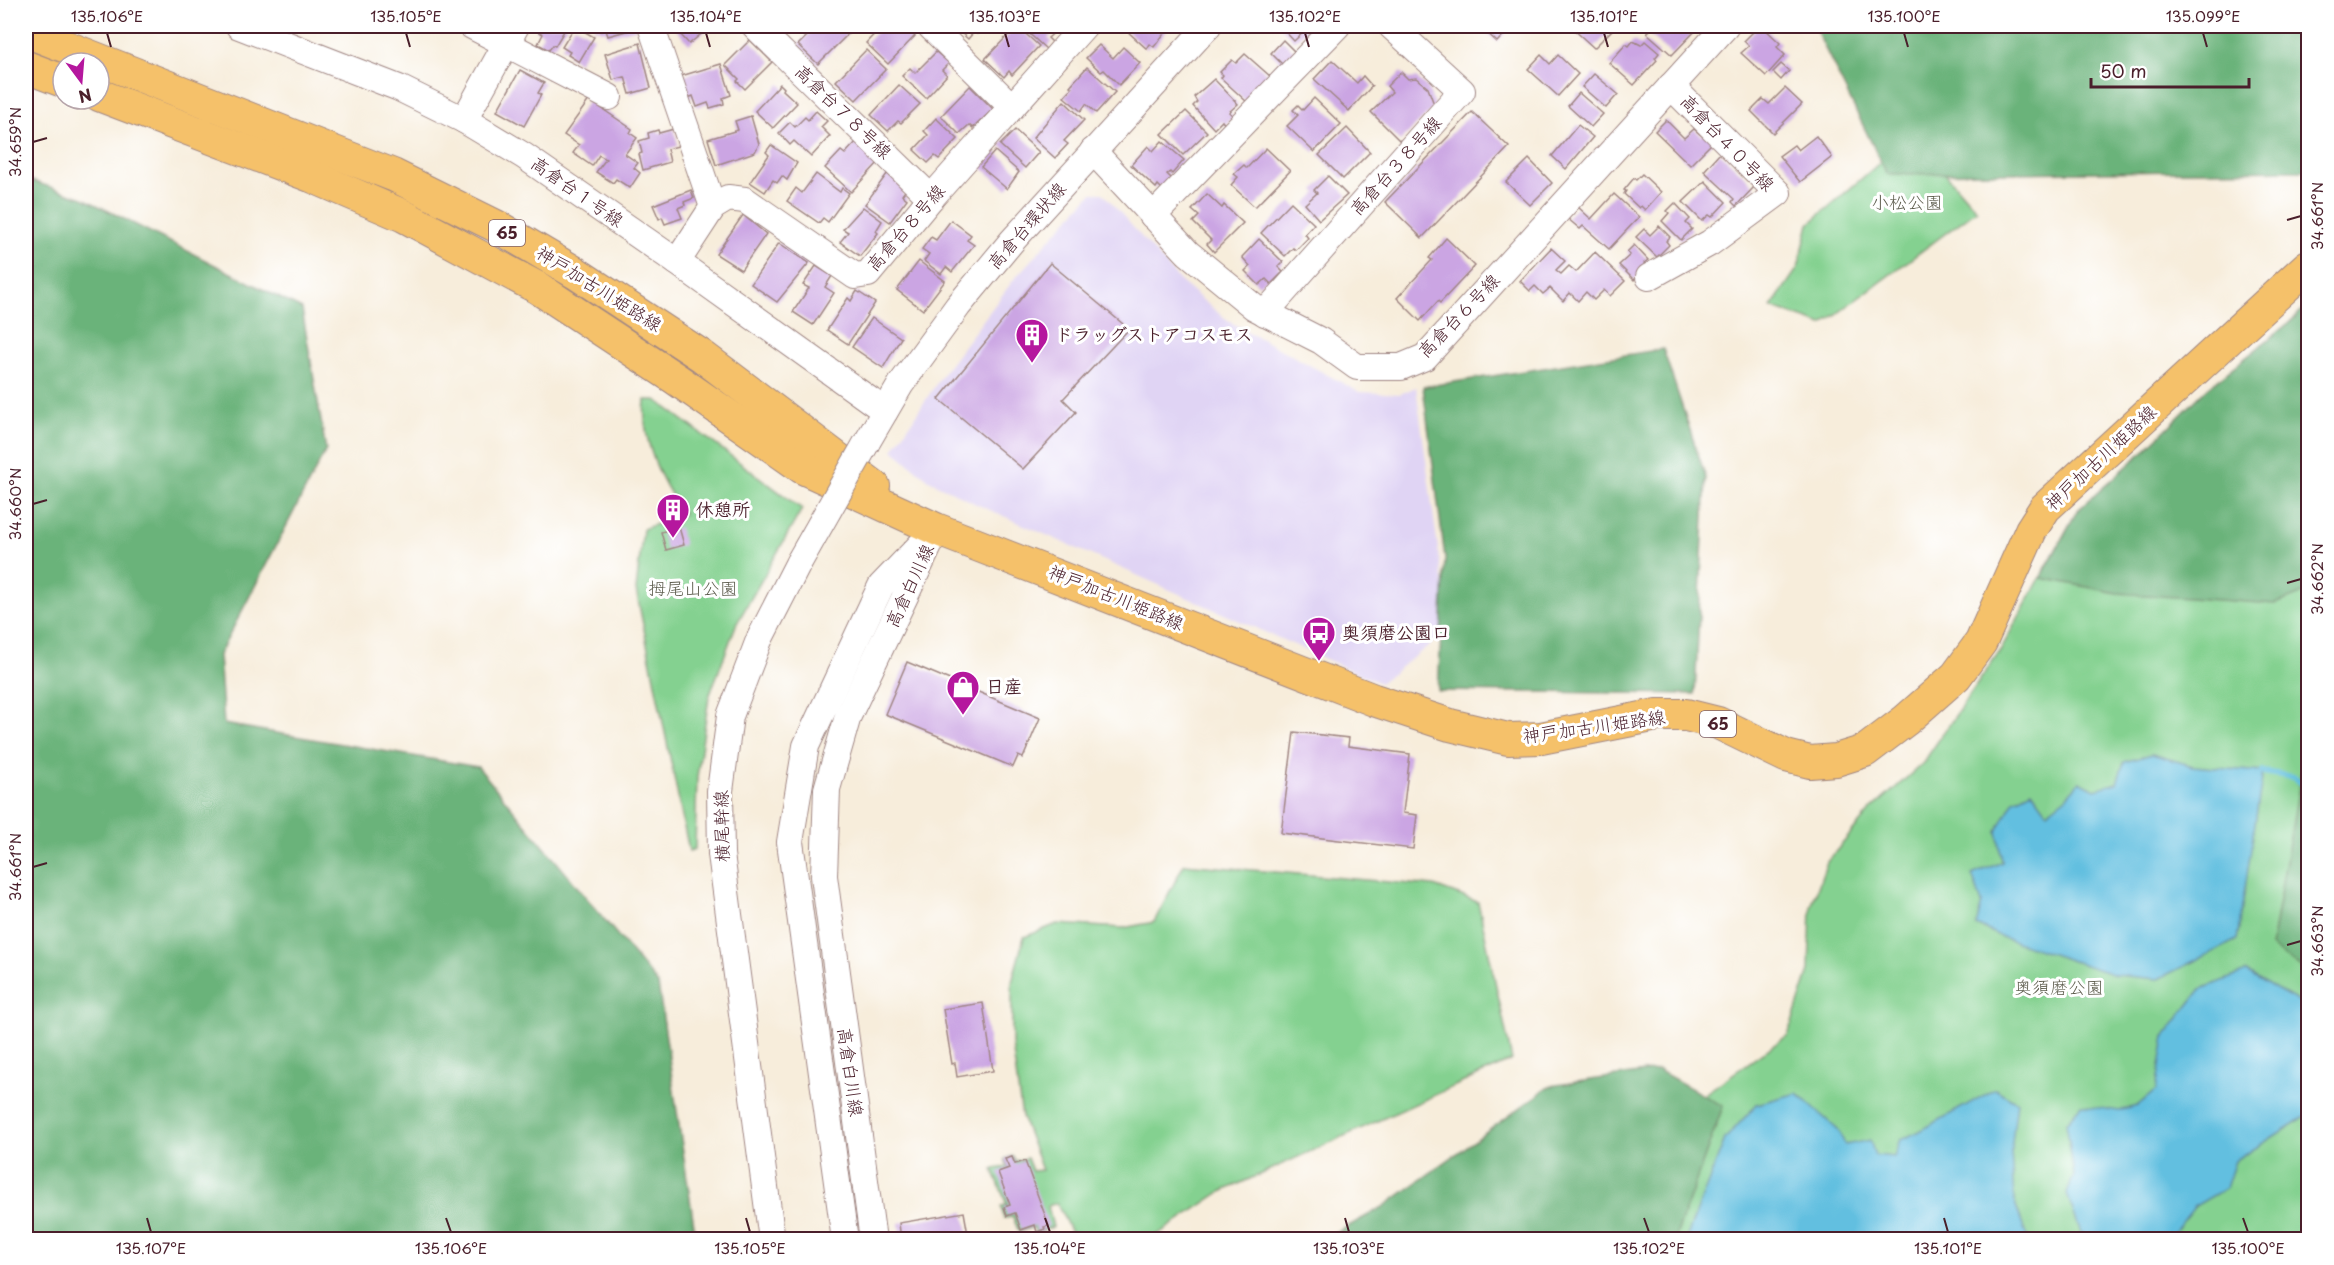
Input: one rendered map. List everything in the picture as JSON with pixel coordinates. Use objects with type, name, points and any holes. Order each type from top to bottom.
[{"type":"main road","name":"神戸加古川姫路線","points":[[26,31],[393,175],[498,227],[576,273],[702,356],[869,483],[936,529]]},
{"type":"main road","points":[[26,67],[51,76]]},
{"type":"main road","name":"神戸加古川姫路線","points":[[111,100],[311,176],[404,216],[538,288],[676,379],[803,468],[936,529],[1374,700],[1450,725],[1508,738],[1541,738],[1658,715],[1686,715],[1718,723],[1786,756],[1810,762],[1836,760],[1865,751],[1906,720],[1956,676],[1981,642],[2031,530],[2045,508],[2308,266]]},
{"type":"street","name":"高倉台１号線","points":[[239,26],[399,88],[464,120],[524,156],[885,411]]},
{"type":"street","points":[[472,26],[510,34],[609,97]]},
{"type":"street","points":[[651,26],[713,207],[677,262]]},
{"type":"street","name":"高倉台７８号線","points":[[755,26],[931,198]]},
{"type":"street","points":[[930,26],[1011,107]]},
{"type":"street","name":"高倉台８号線","points":[[713,207],[728,198],[745,200],[855,276],[868,274],[931,198],[1084,26]]},
{"type":"street","name":"高倉台環状線","points":[[867,442],[901,384],[958,306],[1012,241],[1208,26]]},
{"type":"street","points":[[1153,216],[1337,26]]},
{"type":"street","name":"高倉台３８号線","points":[[1265,313],[1462,91],[1391,26]]},
{"type":"street","name":"高倉台６号線","points":[[1093,151],[1188,253],[1254,307],[1320,341],[1357,367],[1401,367],[1425,357],[1726,26]]},
{"type":"street","points":[[464,120],[510,34]]},
{"type":"street","name":"高倉台４０号線","points":[[1649,277],[1710,243],[1778,193],[1671,86]]},
{"type":"street","name":"横尾幹線","points":[[772,1239],[721,854],[720,791],[730,716],[759,640],[799,562],[867,442]]},
{"type":"street","name":"高倉白川線","points":[[845,1239],[790,842],[806,746],[881,586],[936,529]]},
{"type":"street","name":"高倉白川線","points":[[873,1239],[824,876],[827,789],[848,716],[936,529]]},
{"type":"shaded area","points":[[1092,193],[1103,193],[1180,281],[1228,321],[1359,392],[1400,394],[1416,387],[1449,630],[1380,683],[974,503],[929,480],[893,450],[944,372],[1015,278]]},
{"type":"green space","points":[[1814,26],[2308,26],[2308,170],[1887,174]]},
{"type":"green space","name":"小松公園","points":[[1912,135],[1977,210],[1822,325],[1771,307],[1798,268],[1809,224]]},
{"type":"green space","points":[[26,179],[83,198],[302,309],[326,450],[219,655],[224,724],[478,767],[658,984],[696,1239],[26,1239]]},
{"type":"green space","name":"奥須磨公園","points":[[2308,305],[2308,1239],[1597,1240],[1676,1114],[1788,1035],[1809,971],[1811,907],[1827,862],[1870,811],[1923,763],[2001,649],[2077,511],[2144,451],[2208,388]]},
{"type":"green space","points":[[2308,305],[2308,591],[2276,604],[2117,593],[2041,578],[2077,511],[2144,451],[2208,388]]},
{"type":"green space","points":[[1663,349],[1706,478],[1695,694],[1438,691],[1445,558],[1423,387]]},
{"type":"green space","name":"拇尾山公園","points":[[645,400],[656,400],[802,509],[736,625],[709,697],[697,777],[695,849],[689,851],[636,590],[643,529],[684,514],[660,475],[654,460],[646,431]]},
{"type":"green space","points":[[2308,751],[2308,973],[2271,946],[2305,752]]},
{"type":"green space","points":[[1184,864],[1434,886],[1478,902],[1512,1060],[1221,1192],[1151,1239],[1074,1239],[1057,1203],[1048,1206],[1053,1227],[1036,1233],[1033,1227],[1019,1232],[1013,1217],[1004,1218],[1001,1206],[1007,1205],[993,1169],[1008,1167],[1005,1159],[1013,1156],[1015,1161],[1027,1158],[1032,1171],[1042,1170],[1022,1117],[1012,1044],[1012,982],[1024,937],[1057,924],[1123,928],[1154,922]]},
{"type":"green space","points":[[1658,1070],[1723,1106],[1675,1239],[1325,1239],[1383,1207],[1550,1086]]},
{"type":"water","points":[[2152,754],[2193,766],[2263,772],[2237,940],[2158,979],[2115,975],[2004,938],[1976,925],[1982,903],[1972,875],[2002,862],[1997,831],[2014,800],[2032,791],[2047,812],[2066,797],[2080,781],[2095,789],[2117,783],[2124,762]]},
{"type":"water","points":[[2246,972],[2308,1007],[2308,1116],[2235,1161],[2226,1188],[2195,1206],[2169,1239],[2094,1239],[2081,1233],[2067,1194],[2074,1175],[2066,1122],[2081,1105],[2119,1111],[2137,1106],[2156,1090],[2165,1036],[2201,989]]},
{"type":"water","points":[[1995,1089],[2017,1102],[2011,1151],[2014,1200],[2028,1239],[1857,1240],[1850,1237],[1819,1240],[1686,1239],[1725,1139],[1757,1104],[1797,1093],[1839,1131],[1845,1145],[1870,1140],[1875,1155],[1894,1157],[1900,1140]]},
{"type":"building","points":[[538,26],[567,26],[555,46],[553,45],[549,50],[538,44],[543,34],[536,30]]},
{"type":"building","points":[[575,26],[594,37],[579,62],[568,55],[570,52],[562,47]]},
{"type":"building","points":[[594,26],[636,26],[637,28],[608,36],[606,30],[600,31]]},
{"type":"building","points":[[673,26],[711,26],[689,44]]},
{"type":"building","points":[[811,26],[839,26],[848,34],[818,64],[798,45],[814,29]]},
{"type":"building","points":[[845,26],[858,26],[852,32]]},
{"type":"building","points":[[882,26],[904,26],[915,36],[888,64],[866,43]]},
{"type":"building","points":[[953,26],[985,26],[977,34],[974,32],[968,39]]},
{"type":"building","points":[[1017,26],[1039,46],[1012,75],[1009,71],[1004,77],[985,59]]},
{"type":"building","points":[[1021,26],[1061,26],[1048,38],[1052,42],[1046,49]]},
{"type":"building","points":[[1112,26],[1125,26],[1118,32]]},
{"type":"building","points":[[1131,26],[1170,26],[1154,47],[1150,44],[1147,49],[1126,30]]},
{"type":"building","points":[[1280,26],[1310,26],[1294,41]]},
{"type":"building","points":[[1480,26],[1512,26],[1497,42]]},
{"type":"building","points":[[1570,26],[1616,26],[1594,48]]},
{"type":"building","points":[[1654,26],[1693,26],[1697,29],[1672,55],[1647,33]]},
{"type":"building","points":[[1759,26],[1762,26],[1780,43],[1777,47],[1785,55],[1766,76],[1741,53],[1749,46],[1744,41]]},
{"type":"building","points":[[750,40],[772,62],[745,89],[725,65]]},
{"type":"building","points":[[1283,40],[1296,53],[1284,66],[1271,53]]},
{"type":"building","points":[[1633,41],[1641,45],[1645,41],[1659,53],[1655,58],[1657,60],[1634,85],[1609,63],[1626,44],[1629,46]]},
{"type":"building","points":[[640,43],[651,88],[630,94],[625,77],[613,80],[605,54]]},
{"type":"building","points":[[1099,45],[1113,58],[1123,47],[1140,63],[1119,85],[1104,70],[1101,72],[1086,58]]},
{"type":"building","points":[[866,50],[886,69],[856,100],[836,81]]},
{"type":"building","points":[[936,52],[949,63],[942,70],[947,75],[926,98],[902,76],[910,68],[915,73]]},
{"type":"building","points":[[1245,54],[1271,77],[1247,102],[1221,78],[1223,75],[1220,72],[1232,60],[1236,63]]},
{"type":"building","points":[[1541,55],[1550,64],[1558,55],[1578,74],[1558,96],[1528,69]]},
{"type":"building","points":[[1332,60],[1357,83],[1363,76],[1372,86],[1349,111],[1314,79]]},
{"type":"building","points":[[721,64],[731,95],[723,98],[724,104],[710,108],[708,103],[697,107],[693,96],[688,98],[681,76]]},
{"type":"building","points":[[1781,64],[1789,71],[1781,80],[1773,72]]},
{"type":"building","points":[[1087,67],[1115,92],[1096,113],[1086,104],[1081,111],[1064,97],[1072,88],[1070,86]]},
{"type":"building","points":[[520,70],[544,83],[538,93],[541,95],[524,126],[497,111]]},
{"type":"building","points":[[1401,72],[1408,79],[1416,78],[1428,88],[1435,107],[1400,141],[1371,112],[1392,92],[1387,86]]},
{"type":"building","points":[[1594,74],[1618,94],[1606,108],[1582,87]]},
{"type":"building","points":[[1214,79],[1238,104],[1229,112],[1234,117],[1225,125],[1222,121],[1214,129],[1193,106],[1197,102],[1194,97]]},
{"type":"building","points":[[780,84],[797,103],[773,128],[755,111]]},
{"type":"building","points":[[899,85],[920,104],[901,123],[898,121],[888,131],[871,115]]},
{"type":"building","points":[[970,86],[993,109],[973,128],[969,125],[959,134],[941,116]]},
{"type":"building","points":[[1785,88],[1802,104],[1773,133],[1751,111],[1763,99],[1769,104]]},
{"type":"building","points":[[1579,93],[1603,114],[1591,127],[1568,106]]},
{"type":"building","points":[[1314,98],[1341,124],[1314,152],[1287,126],[1298,115],[1293,110],[1298,105],[1303,110]]},
{"type":"building","points":[[589,100],[632,129],[630,133],[637,138],[625,154],[638,163],[634,168],[640,173],[630,188],[616,179],[613,183],[596,172],[606,159],[599,155],[592,166],[573,153],[579,145],[564,135]]},
{"type":"building","points":[[1064,101],[1084,120],[1064,141],[1068,144],[1055,158],[1033,138]]},
{"type":"building","points":[[816,111],[827,121],[821,127],[830,136],[811,157],[794,141],[790,145],[779,133],[790,122],[795,127],[805,117],[808,120]]},
{"type":"building","points":[[1186,111],[1207,132],[1183,155],[1162,134]]},
{"type":"building","points":[[1472,112],[1509,147],[1422,238],[1385,202]]},
{"type":"building","points":[[751,116],[759,144],[755,152],[716,165],[708,139],[738,130],[735,121]]},
{"type":"building","points":[[936,118],[958,139],[939,159],[935,156],[928,163],[914,150],[928,135],[924,131]]},
{"type":"building","points":[[1666,120],[1684,138],[1694,129],[1702,136],[1705,132],[1714,141],[1690,165],[1655,131]]},
{"type":"building","points":[[1578,125],[1593,137],[1566,169],[1552,156]]},
{"type":"building","points":[[1347,128],[1370,152],[1343,179],[1319,155]]},
{"type":"building","points":[[674,129],[678,146],[667,149],[670,162],[643,170],[639,141],[649,138],[648,133]]},
{"type":"building","points":[[1015,130],[1039,152],[1025,168],[1000,145]]},
{"type":"building","points":[[1816,136],[1832,157],[1800,182],[1779,156],[1794,145],[1798,150]]},
{"type":"building","points":[[857,141],[879,162],[851,192],[825,168],[841,151],[845,154]]},
{"type":"building","points":[[1162,141],[1184,160],[1172,174],[1170,172],[1167,174],[1173,180],[1163,190],[1158,185],[1156,188],[1131,165],[1148,146],[1153,151]]},
{"type":"building","points":[[771,145],[797,163],[787,180],[782,176],[777,183],[773,180],[765,192],[750,182],[769,155],[766,152]]},
{"type":"building","points":[[1266,148],[1290,171],[1255,207],[1231,185],[1238,177],[1234,174],[1244,165],[1247,168]]},
{"type":"building","points":[[995,151],[1019,172],[1007,189],[981,167]]},
{"type":"building","points":[[1720,153],[1755,186],[1736,206],[1732,202],[1734,199],[1704,171]]},
{"type":"building","points":[[1529,159],[1552,183],[1530,205],[1506,182]]},
{"type":"building","points":[[816,174],[840,192],[842,188],[849,193],[828,222],[823,218],[819,223],[787,201],[796,188],[802,193]]},
{"type":"building","points":[[887,174],[907,188],[902,195],[907,199],[890,222],[865,204]]},
{"type":"building","points":[[1642,174],[1661,192],[1645,210],[1641,206],[1639,208],[1624,194],[1626,191],[1624,190],[1634,178],[1636,180]]},
{"type":"building","points":[[1328,176],[1347,195],[1319,220],[1305,204],[1317,193],[1314,190]]},
{"type":"building","points":[[1705,181],[1726,202],[1712,217],[1709,215],[1702,221],[1683,202]]},
{"type":"building","points":[[691,190],[694,198],[684,202],[685,205],[678,208],[682,218],[665,224],[662,217],[659,219],[653,205]]},
{"type":"building","points":[[1207,194],[1222,208],[1224,205],[1243,223],[1214,252],[1207,244],[1211,240],[1193,222],[1199,216],[1192,210]]},
{"type":"building","points":[[1614,194],[1639,217],[1609,249],[1583,226],[1580,229],[1567,218],[1577,206],[1591,219]]},
{"type":"building","points":[[1291,202],[1314,224],[1305,234],[1308,238],[1296,250],[1293,248],[1285,256],[1261,233]]},
{"type":"building","points":[[1675,203],[1690,219],[1686,223],[1692,229],[1681,240],[1662,221],[1669,213],[1667,211]]},
{"type":"building","points":[[863,207],[882,221],[876,231],[878,233],[860,256],[840,242],[848,232],[843,229]]},
{"type":"building","points":[[743,215],[766,234],[741,270],[716,254]]},
{"type":"building","points":[[951,220],[971,235],[967,240],[974,245],[952,272],[946,267],[941,274],[924,261],[929,254],[922,249],[931,237],[936,240]]},
{"type":"building","points":[[1659,226],[1670,237],[1666,241],[1669,245],[1657,257],[1636,237],[1644,229],[1650,235]]},
{"type":"building","points":[[1446,238],[1475,266],[1420,321],[1397,298],[1432,260],[1429,258]]},
{"type":"building","points":[[1259,239],[1283,262],[1278,267],[1283,272],[1271,284],[1266,279],[1259,285],[1245,271],[1250,266],[1242,257]]},
{"type":"building","points":[[779,243],[809,263],[777,302],[751,284]]},
{"type":"building","points":[[1634,245],[1648,260],[1644,263],[1648,267],[1634,280],[1619,265],[1630,255],[1627,252]]},
{"type":"building","points":[[1551,248],[1565,261],[1556,270],[1561,274],[1569,266],[1576,272],[1595,252],[1625,281],[1610,296],[1604,290],[1594,300],[1586,292],[1578,301],[1570,293],[1563,301],[1550,288],[1543,294],[1535,286],[1530,291],[1520,281]]},
{"type":"building","points":[[919,261],[945,281],[923,310],[897,290]]},
{"type":"building","name":"ドラッグストアコスモス","points":[[1050,263],[1129,329],[1063,399],[1076,412],[1023,469],[939,399]]},
{"type":"building","points":[[816,266],[832,276],[825,287],[834,293],[813,325],[793,312],[809,288],[803,285]]},
{"type":"building","points":[[857,291],[875,303],[848,344],[827,330],[848,298],[851,301]]},
{"type":"building","points":[[872,318],[901,338],[883,368],[852,347]]},
{"type":"building","name":"休憩所","points":[[679,527],[684,545],[666,550],[661,532]]},
{"type":"building","name":"日産","points":[[907,662],[1040,718],[1023,758],[1018,756],[1013,767],[885,714]]},
{"type":"building","points":[[1294,732],[1349,738],[1348,746],[1410,754],[1403,813],[1417,815],[1413,849],[1281,833]]},
{"type":"building","points":[[983,1003],[993,1071],[957,1077],[955,1063],[952,1064],[943,1009]]},
{"type":"building","points":[[1012,1157],[1015,1164],[1025,1161],[1049,1226],[1044,1227],[1045,1229],[1037,1232],[1035,1225],[1021,1230],[1015,1213],[1007,1216],[1004,1207],[1010,1205],[998,1172],[1009,1168],[1005,1159]]},
{"type":"building","points":[[964,1212],[969,1240],[901,1240],[899,1223]]},
{"type":"waterway","points":[[2263,772],[2293,777],[2308,787]]},
{"type":"place","name":"ドラッグストアコスモス","points":[[1032,364]]},
{"type":"place","name":"休憩所","points":[[673,539]]},
{"type":"place","name":"奥須磨公園口","points":[[1319,662]]},
{"type":"place","name":"日産","points":[[963,716]]}]
